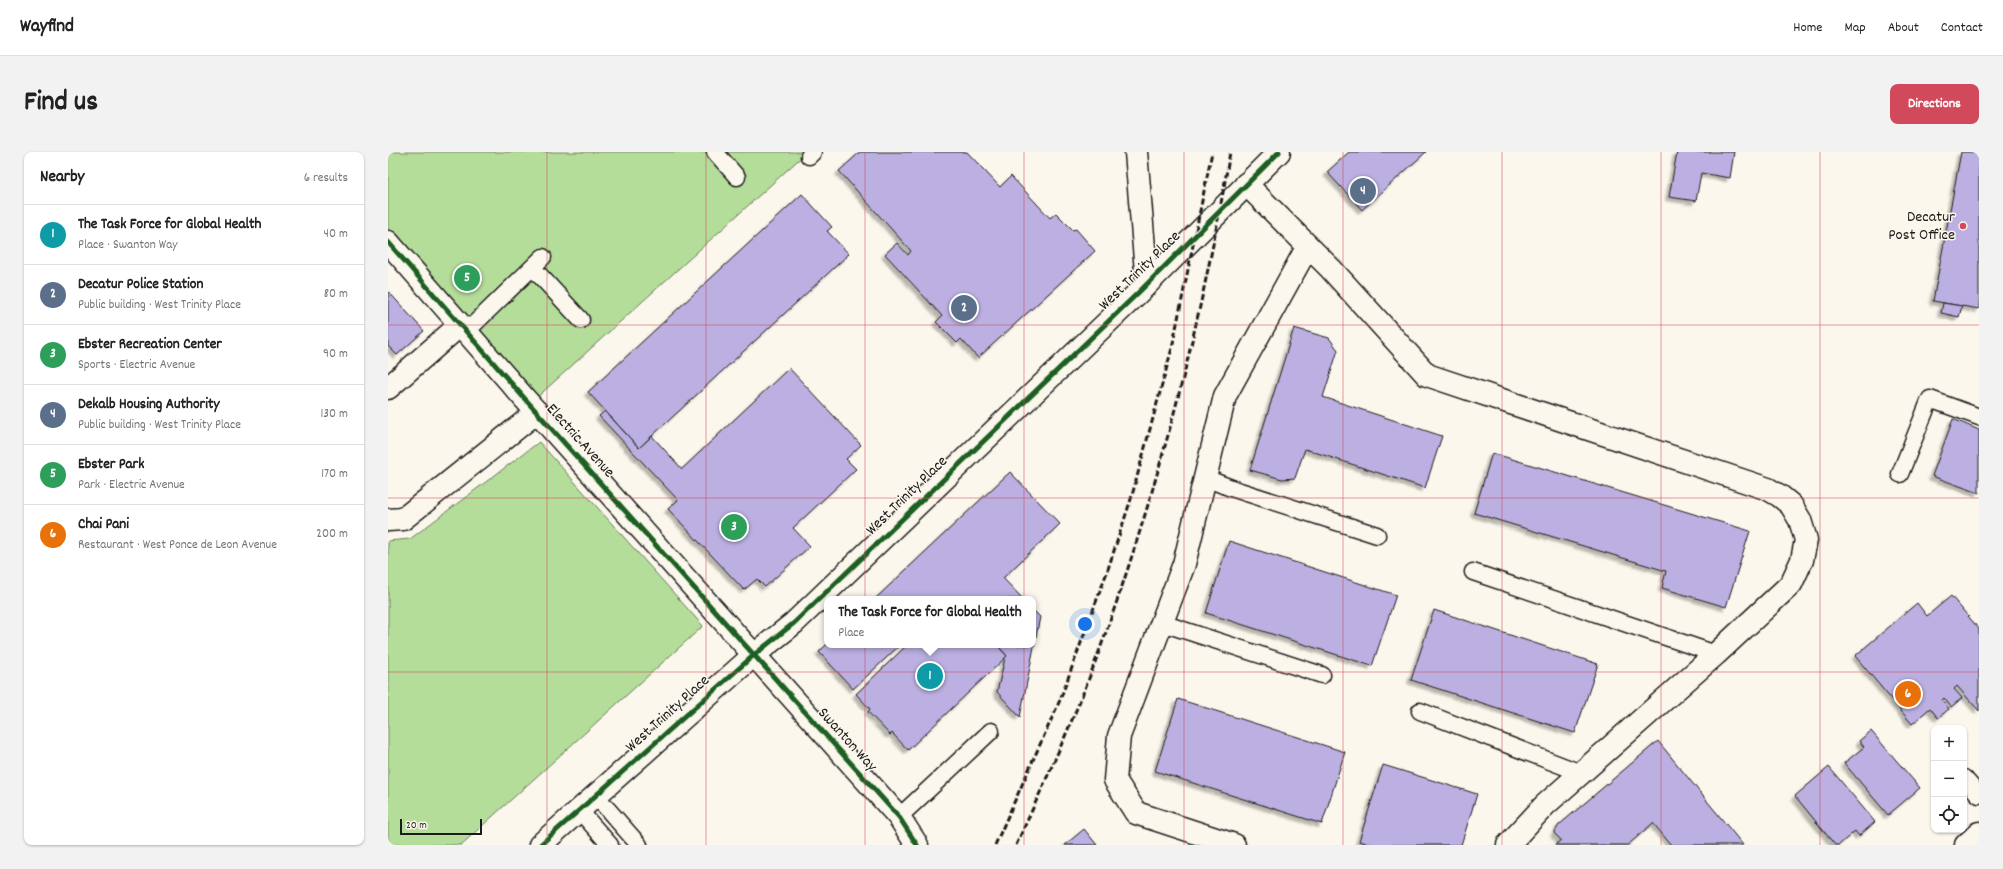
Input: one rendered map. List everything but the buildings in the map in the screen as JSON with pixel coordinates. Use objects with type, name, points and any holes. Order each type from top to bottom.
[{"type":"street","points":[[1136,152],[1147,284]]},
{"type":"street","name":"West Trinity Place","points":[[540,845],[754,656],[794,623],[1147,284],[1278,152]]},
{"type":"street","points":[[1246,184],[1331,269],[1427,374],[1768,488],[1791,505],[1800,520],[1806,540],[1802,560],[1791,584],[1716,654],[1545,805],[1508,845]]},
{"type":"street","name":"Electric Avenue","points":[[388,242],[754,656]]},
{"type":"street","points":[[1234,845],[1136,813],[1115,780],[1119,736],[1184,564],[1225,396],[1308,246]]},
{"type":"street","points":[[388,388],[463,328]]},
{"type":"street","points":[[388,520],[403,519],[537,412]]},
{"type":"street","name":"Swanton Way","points":[[754,656],[899,817],[917,845]]},
{"type":"street","points":[[1966,845],[1979,834]]},
{"type":"lane","points":[[715,152],[737,177]]},
{"type":"lane","points":[[463,328],[538,262],[581,320]]},
{"type":"lane","points":[[1900,474],[1930,399],[1979,417]]},
{"type":"lane","points":[[1205,478],[1234,489],[1378,535]]},
{"type":"lane","points":[[1473,572],[1716,654]]},
{"type":"lane","points":[[1162,623],[1322,675]]},
{"type":"lane","points":[[1420,711],[1581,773]]},
{"type":"lane","points":[[899,817],[991,731]]},
{"type":"lane","points":[[1967,781],[1979,794]]},
{"type":"lane","points":[[596,796],[639,845]]},
{"type":"lane","points":[[579,810],[610,845]]},
{"type":"green space","points":[[388,152],[807,152],[533,401],[388,235]]},
{"type":"green space","points":[[539,442],[703,626],[461,845],[388,845],[388,541],[410,539]]},
{"type":"railway","points":[[995,845],[1060,700],[1107,572],[1131,499],[1172,348],[1212,152]]},
{"type":"railway","points":[[1016,845],[1088,681],[1112,617],[1154,486],[1189,353],[1218,219],[1230,152]]},
{"type":"cycle path","points":[[540,845],[754,655],[794,623],[1141,290],[1279,152]]},
{"type":"cycle path","points":[[388,242],[525,399],[899,817],[917,845]]},
{"type":"place","name":"Dekalb Housing Authority","points":[[1363,191]]},
{"type":"place","name":"Decatur Post Office","points":[[1963,226]]},
{"type":"place","name":"Ebster Park","points":[[467,278]]},
{"type":"place","name":"Decatur Police Station","points":[[964,308]]},
{"type":"place","name":"Ebster Recreation Center","points":[[734,527]]},
{"type":"place","name":"The Task Force for Global Health","points":[[930,676]]},
{"type":"place","name":"Chai Pani","points":[[1908,694]]}]
